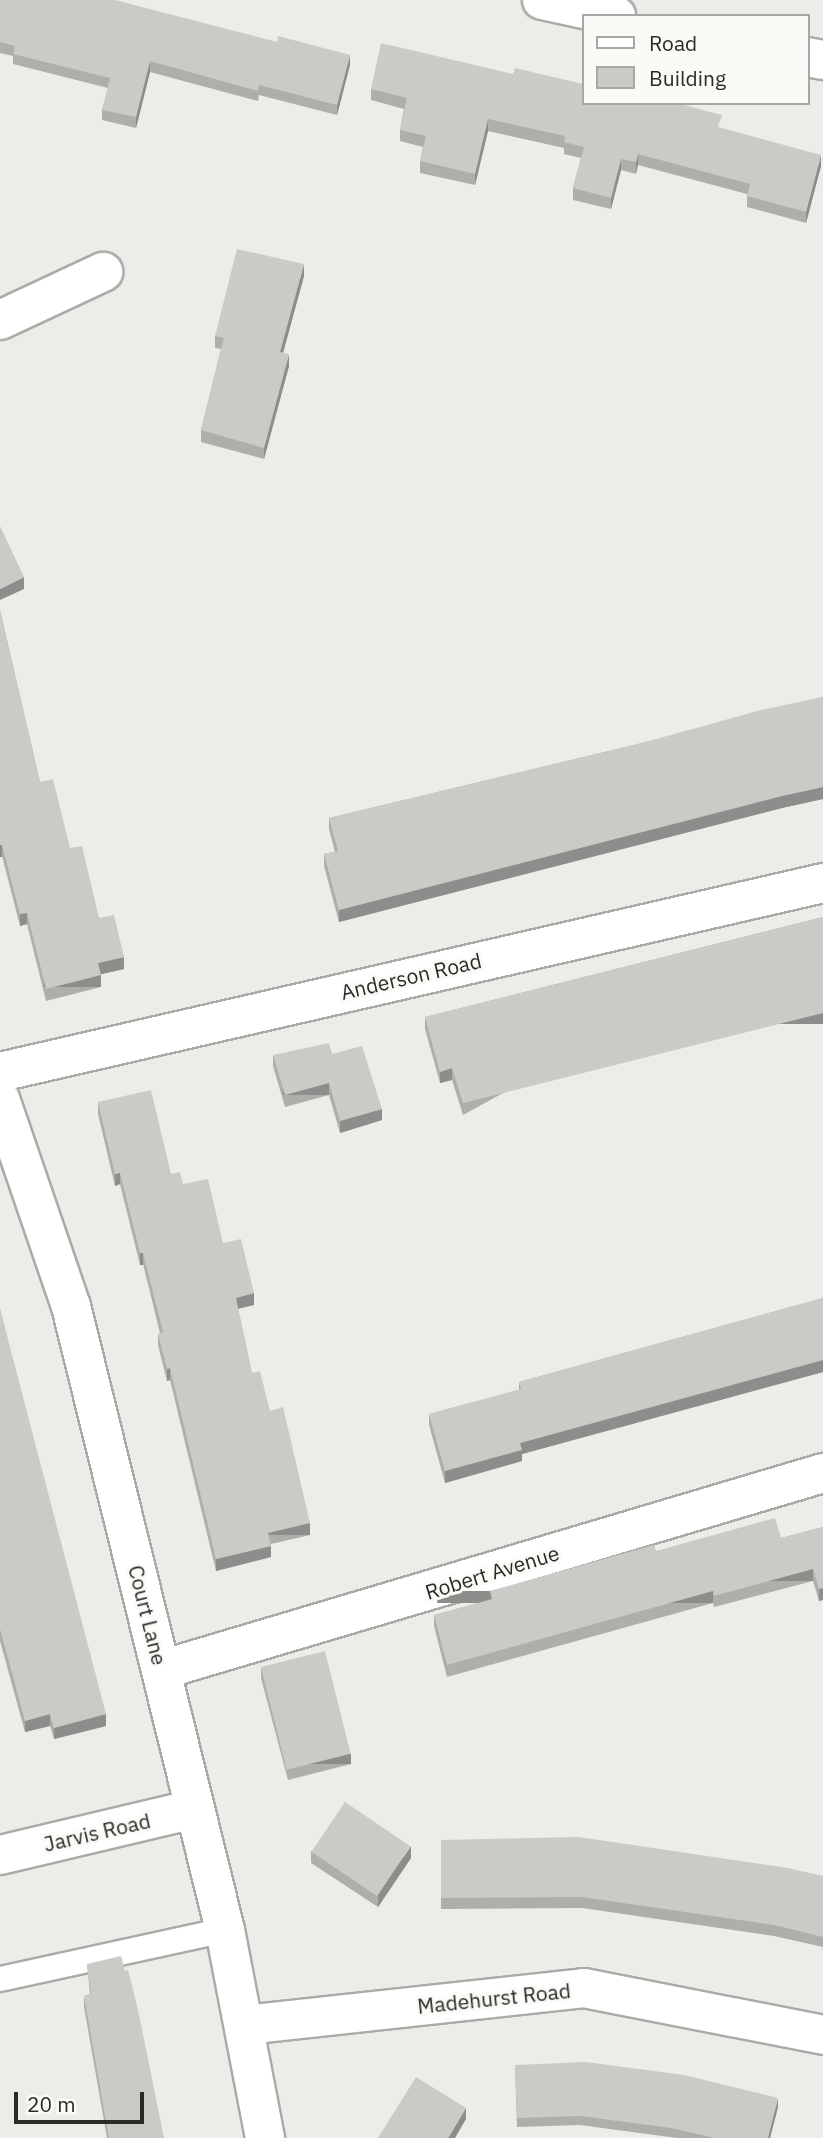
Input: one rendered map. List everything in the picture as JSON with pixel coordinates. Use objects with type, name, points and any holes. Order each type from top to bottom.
[{"type":"street","points":[[542,0],[607,14]]},
{"type":"street","points":[[0,320],[103,272]]},
{"type":"street","name":"Anderson Road","points":[[0,1072],[823,883]]},
{"type":"street","name":"Court Lane","points":[[0,1099],[71,1306],[225,1930],[265,2138]]},
{"type":"street","name":"Robert Avenue","points":[[161,1670],[823,1473]]},
{"type":"street","name":"Jarvis Road","points":[[0,1855],[194,1810]]},
{"type":"street","name":"Madehurst Road","points":[[245,2025],[584,1989],[823,2035]]},
{"type":"lane","points":[[0,1979],[225,1930]]},
{"type":"building","points":[[0,0],[115,0],[277,42],[278,36],[350,55],[337,105],[259,85],[258,91],[150,61],[136,117],[102,110],[110,78],[13,54],[15,46],[0,42]]},
{"type":"building","points":[[381,43],[513,74],[515,68],[582,84],[582,105],[684,105],[722,115],[718,127],[821,155],[806,212],[747,196],[750,184],[638,154],[636,162],[621,159],[611,198],[573,188],[584,147],[564,142],[565,136],[488,119],[475,174],[420,161],[426,136],[400,130],[407,98],[371,89]]},
{"type":"building","points":[[237,249],[304,264],[280,352],[289,354],[264,448],[201,430],[224,338],[215,336]]},
{"type":"building","points":[[0,526],[24,577],[0,589]]},
{"type":"building","points":[[0,610],[40,782],[53,779],[70,848],[82,846],[99,918],[114,915],[124,957],[98,963],[101,975],[46,989],[27,913],[20,914],[0,845]]},
{"type":"building","points":[[823,697],[823,787],[339,910],[324,854],[338,851],[329,818],[642,743],[761,710]]},
{"type":"building","points":[[823,917],[823,1013],[463,1103],[452,1068],[440,1072],[425,1017]]},
{"type":"building","points":[[329,1043],[332,1054],[362,1046],[382,1109],[340,1121],[329,1083],[285,1095],[273,1055]]},
{"type":"building","points":[[151,1090],[171,1174],[180,1172],[183,1184],[208,1179],[223,1243],[241,1239],[254,1293],[236,1298],[252,1373],[260,1371],[270,1411],[283,1407],[310,1523],[268,1533],[271,1546],[216,1559],[170,1368],[167,1369],[158,1334],[163,1332],[143,1253],[140,1253],[120,1173],[115,1174],[98,1102]]},
{"type":"building","points":[[823,1298],[823,1360],[520,1443],[522,1450],[445,1471],[429,1414],[521,1389],[519,1382]]},
{"type":"building","points":[[0,1309],[106,1714],[54,1728],[50,1714],[25,1721],[0,1629]]},
{"type":"building","points":[[775,1518],[781,1538],[823,1527],[823,1588],[819,1589],[813,1569],[714,1596],[713,1591],[447,1665],[434,1615],[492,1599],[490,1591],[654,1545],[656,1551]]},
{"type":"building","points":[[325,1651],[351,1754],[287,1770],[261,1667]]},
{"type":"building","points":[[345,1802],[410,1846],[377,1896],[311,1852]]},
{"type":"building","points":[[579,1837],[788,1868],[823,1876],[823,1937],[774,1925],[582,1897],[441,1898],[441,1840]]},
{"type":"building","points":[[121,1956],[125,1971],[128,1970],[138,2010],[164,2138],[109,2138],[84,1996],[91,1994],[87,1964]]},
{"type":"building","points":[[586,2062],[684,2075],[778,2098],[768,2138],[715,2138],[671,2128],[580,2116],[517,2118],[515,2065]]},
{"type":"building","points":[[416,2077],[466,2108],[448,2138],[378,2138]]}]
